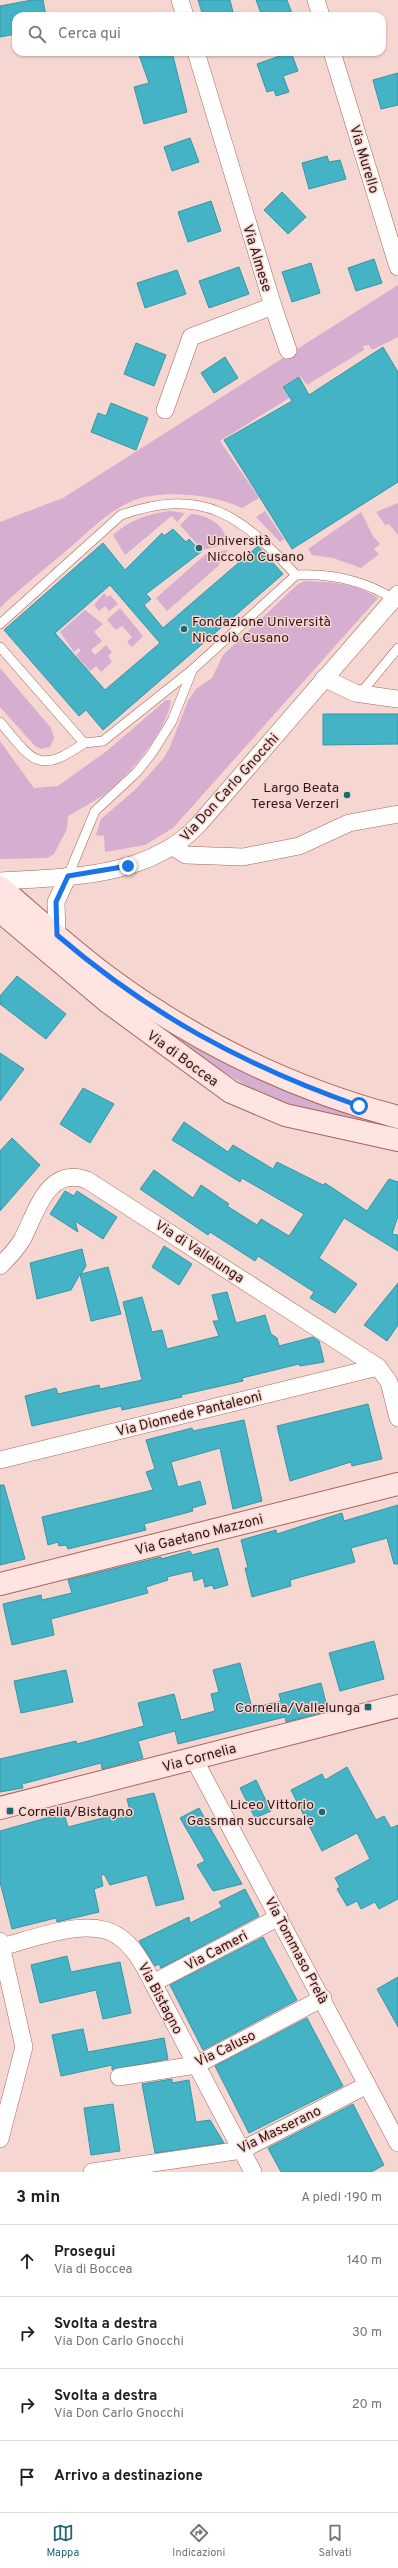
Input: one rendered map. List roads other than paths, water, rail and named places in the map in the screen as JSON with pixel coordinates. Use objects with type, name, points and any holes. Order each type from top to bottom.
[{"type":"main road","name":"Via di Boccea","points":[[0,887],[120,986],[204,1039],[291,1081],[398,1117]]},
{"type":"main road","name":"Via di Boccea","points":[[0,912],[108,1002],[232,1092],[285,1115],[398,1140]]},
{"type":"main road","name":"Via Gaetano Mazzoni","points":[[0,1584],[398,1484]]},
{"type":"main road","name":"Via Cornelia","points":[[0,1808],[398,1706]]},
{"type":"street","points":[[180,0],[184,12]]},
{"type":"street","points":[[316,0],[320,12]]},
{"type":"street","name":"Via Almese","points":[[165,410],[191,337],[273,306],[197,56]]},
{"type":"street","name":"Via Murello","points":[[333,56],[398,267]]},
{"type":"street","points":[[273,306],[288,350]]},
{"type":"street","name":"Via Don Carlo Gnocchi","points":[[0,881],[68,876],[128,866],[158,856],[173,847],[199,824],[396,596]]},
{"type":"street","points":[[324,678],[349,691],[398,699]]},
{"type":"street","points":[[173,847],[186,854],[243,857],[299,846],[349,823],[398,814]]},
{"type":"street","points":[[57,935],[56,902],[68,876]]},
{"type":"street","name":"Via di Vallelunga","points":[[0,1266],[18,1245],[38,1204],[49,1189],[58,1182],[69,1178],[82,1178],[121,1200],[378,1367],[389,1382],[398,1418]]},
{"type":"street","name":"Via Diomede Pantaleoni","points":[[0,1460],[378,1367]]},
{"type":"street","name":"Via Tommaso Prelà","points":[[194,1759],[398,2143]]},
{"type":"street","name":"Via Cameri","points":[[153,1983],[279,1917]]},
{"type":"street","name":"Via Bistagno","points":[[0,2139],[24,2052],[22,2030],[1,1944],[73,1929],[103,1930],[118,1936],[130,1946],[153,1983],[253,2172]]},
{"type":"street","name":"Via Caluso","points":[[119,2077],[196,2065],[322,1998]]},
{"type":"street","name":"Via Masserano","points":[[92,2172],[242,2150],[367,2085]]},
{"type":"lane","points":[[0,624],[121,515],[141,508],[191,505],[224,513],[263,539],[296,575]]},
{"type":"lane","points":[[0,722],[19,744],[40,761],[53,762],[64,757],[84,743],[103,741],[192,670],[296,575],[325,575],[352,580],[396,596]]},
{"type":"lane","points":[[0,647],[84,743]]},
{"type":"lane","points":[[360,694],[398,648]]},
{"type":"lane","points":[[68,876],[95,811],[137,772],[152,752],[172,721],[192,670]]},
{"type":"place","name":"Università Niccolò Cusano","points":[[199,548]]},
{"type":"place","name":"Fondazione Università Niccolò Cusano","points":[[184,629]]},
{"type":"place","name":"Largo Beata Teresa Verzeri","points":[[347,795]]},
{"type":"place","name":"Cornelia/Vallelunga","points":[[368,1707]]},
{"type":"place","name":"Cornelia/Bistagno","points":[[10,1811]]},
{"type":"place","name":"Liceo Vittorio Gassman succursale","points":[[322,1812]]}]
